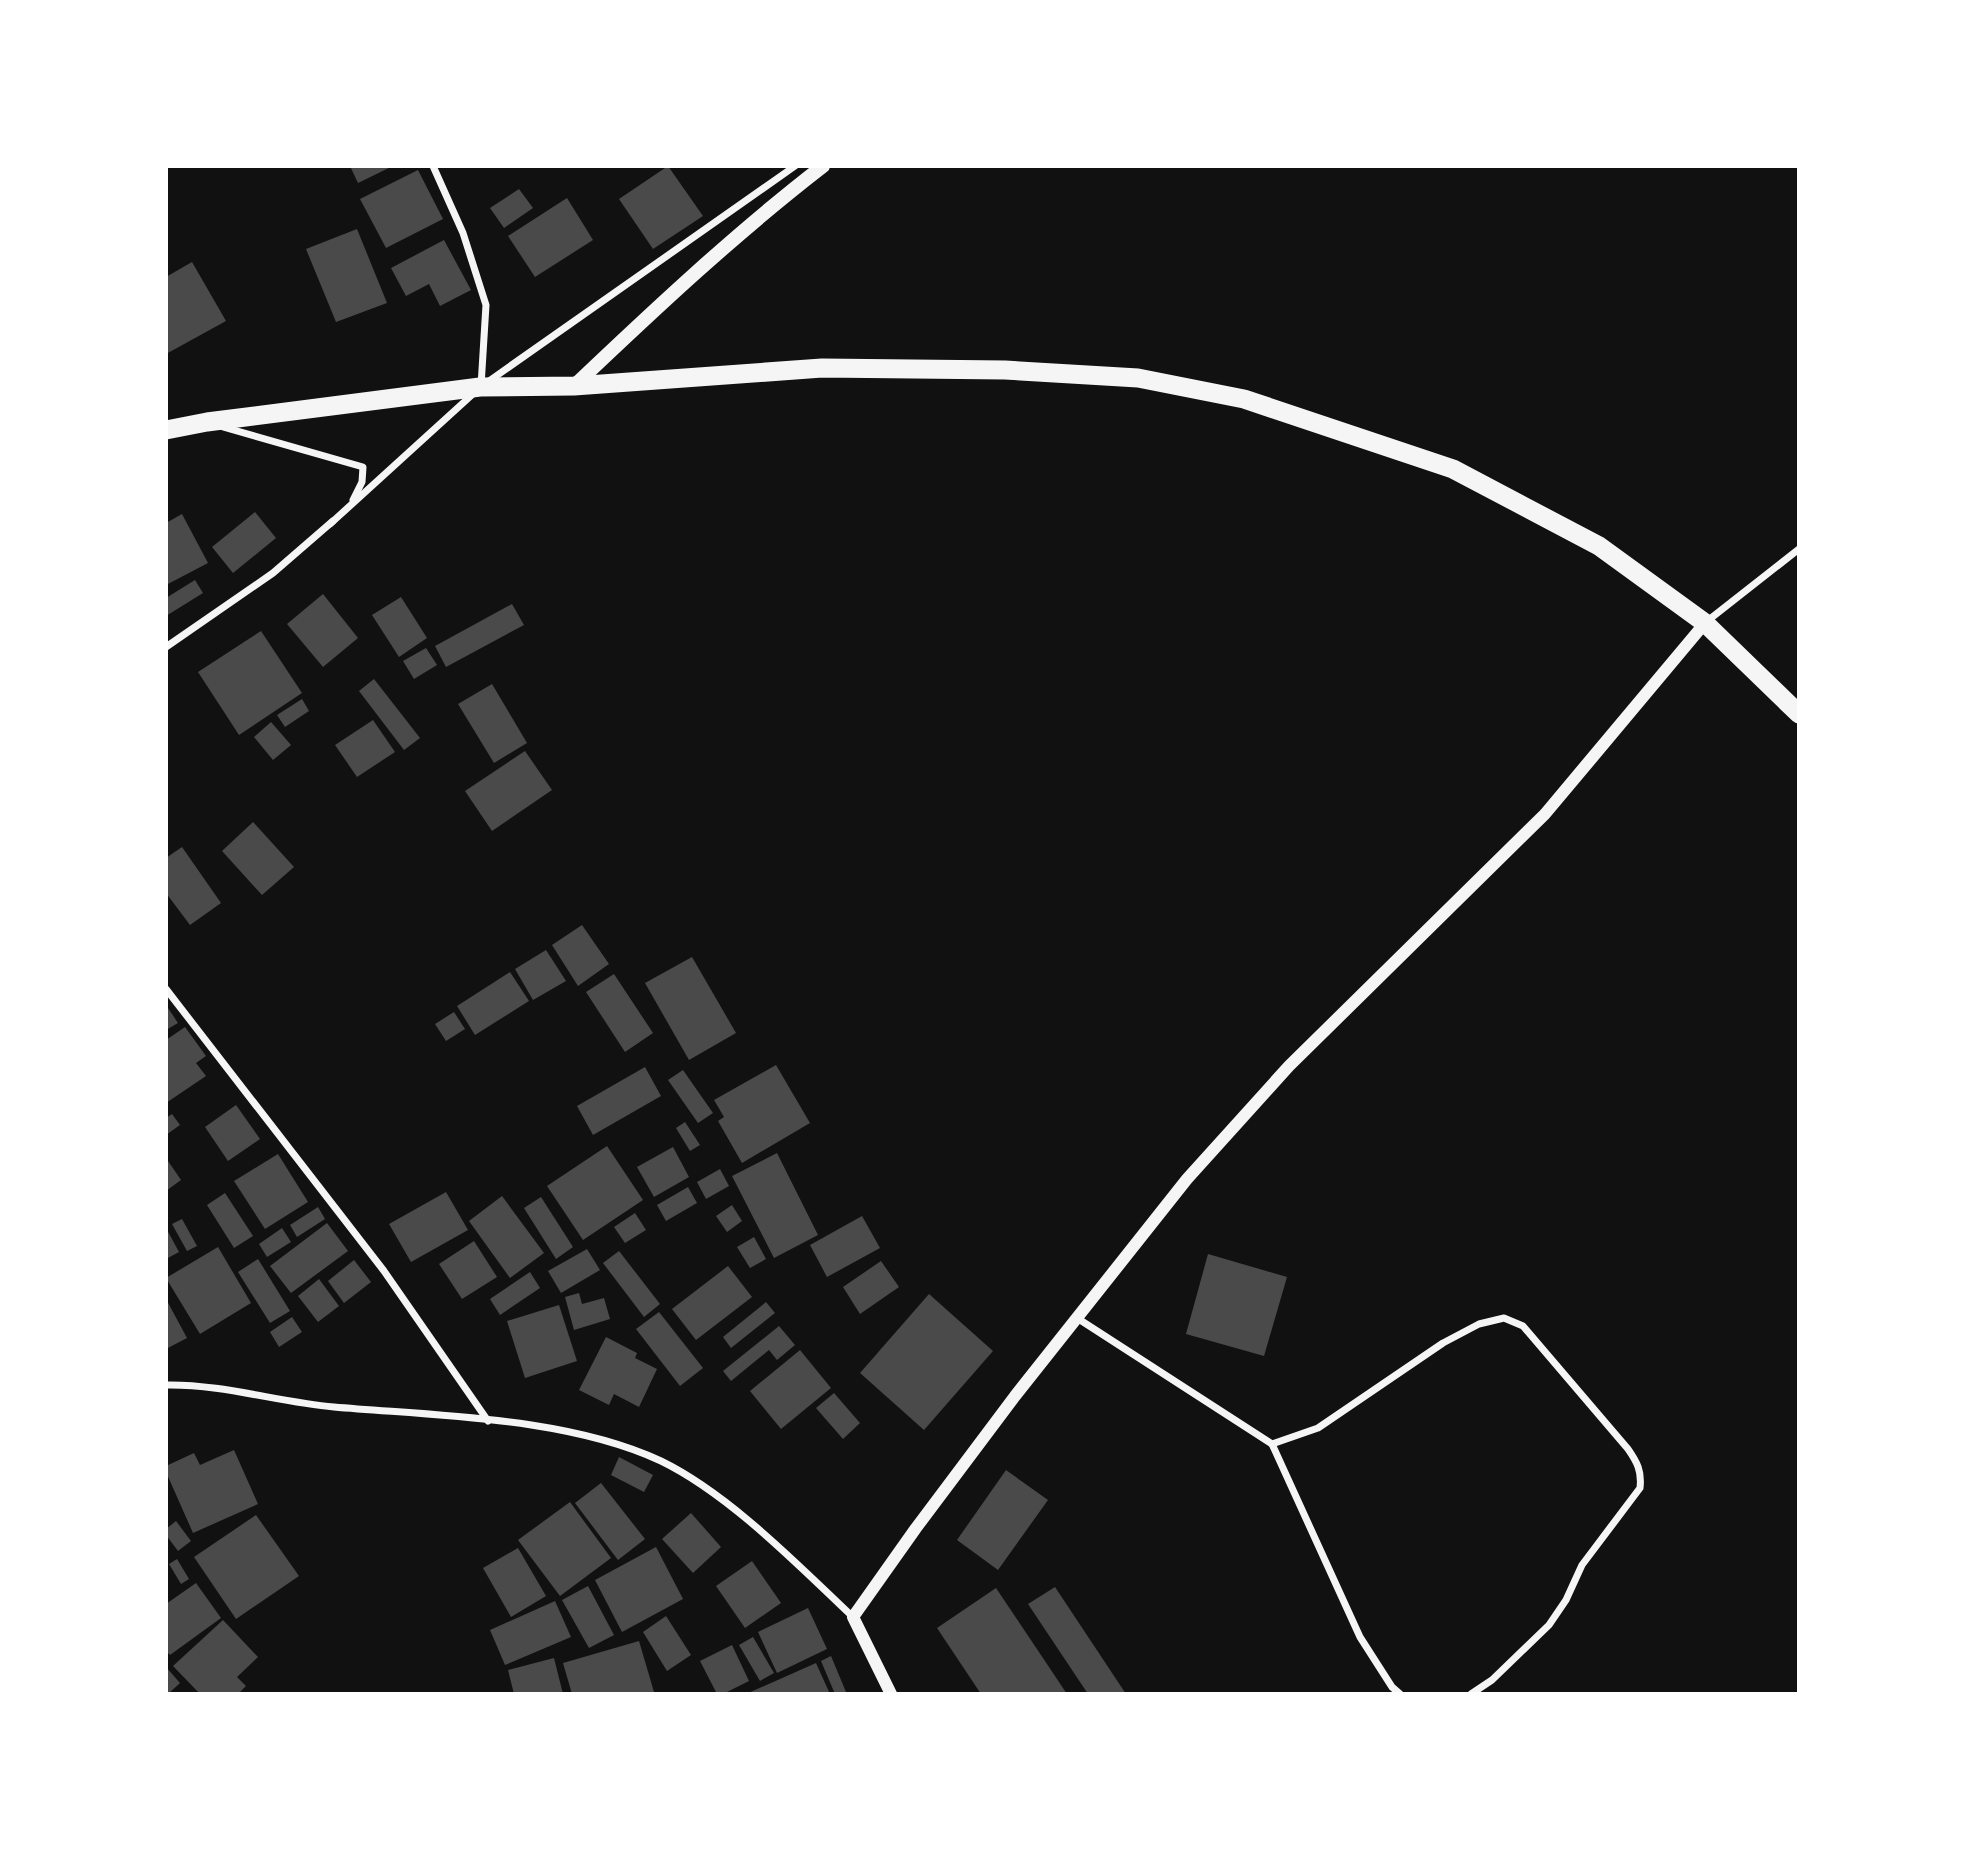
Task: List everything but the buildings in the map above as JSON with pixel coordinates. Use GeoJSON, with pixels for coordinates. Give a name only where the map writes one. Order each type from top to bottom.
{"type":"FeatureCollection","features":[{"type":"Feature","properties":{"kind":"highway"},"geometry":{"type":"LineString","coordinates":[[166,430],[207,422],[480,387],[574,386],[822,368],[1005,370],[1138,378],[1244,399],[1453,469],[1599,545],[1705,623],[1799,714]]}},
{"type":"Feature","properties":{"kind":"main road"},"geometry":{"type":"LineString","coordinates":[[574,386],[689,277],[823,166]]}},
{"type":"Feature","properties":{"kind":"street"},"geometry":{"type":"LineString","coordinates":[[433,166],[463,233],[486,305],[480,387]]}},
{"type":"Feature","properties":{"kind":"street"},"geometry":{"type":"LineString","coordinates":[[166,647],[273,573],[480,387],[795,166]]}},
{"type":"Feature","properties":{"kind":"street"},"geometry":{"type":"LineString","coordinates":[[207,422],[363,467],[362,482],[356,495],[330,524]]}},
{"type":"Feature","properties":{"kind":"street"},"geometry":{"type":"LineString","coordinates":[[853,1617],[924,1517],[1196,1168],[1298,1057],[1545,814],[1705,623],[1799,549]]}},
{"type":"Feature","properties":{"kind":"street"},"geometry":{"type":"LineString","coordinates":[[166,989],[384,1271],[488,1420]]}},
{"type":"Feature","properties":{"kind":"street"},"geometry":{"type":"LineString","coordinates":[[1077,1318],[1272,1444],[1360,1637],[1400,1694]]}},
{"type":"Feature","properties":{"kind":"street"},"geometry":{"type":"LineString","coordinates":[[1272,1444],[1318,1428],[1443,1343],[1479,1324],[1504,1318],[1523,1326],[1628,1449],[1638,1464],[1641,1474],[1640,1488],[1582,1565],[1566,1600],[1549,1625],[1492,1681],[1471,1694]]}},
{"type":"Feature","properties":{"kind":"street"},"geometry":{"type":"LineString","coordinates":[[166,1385],[189,1384],[317,1405],[523,1423],[600,1439],[661,1461],[712,1491],[791,1558],[853,1617],[891,1694]]}}]}
